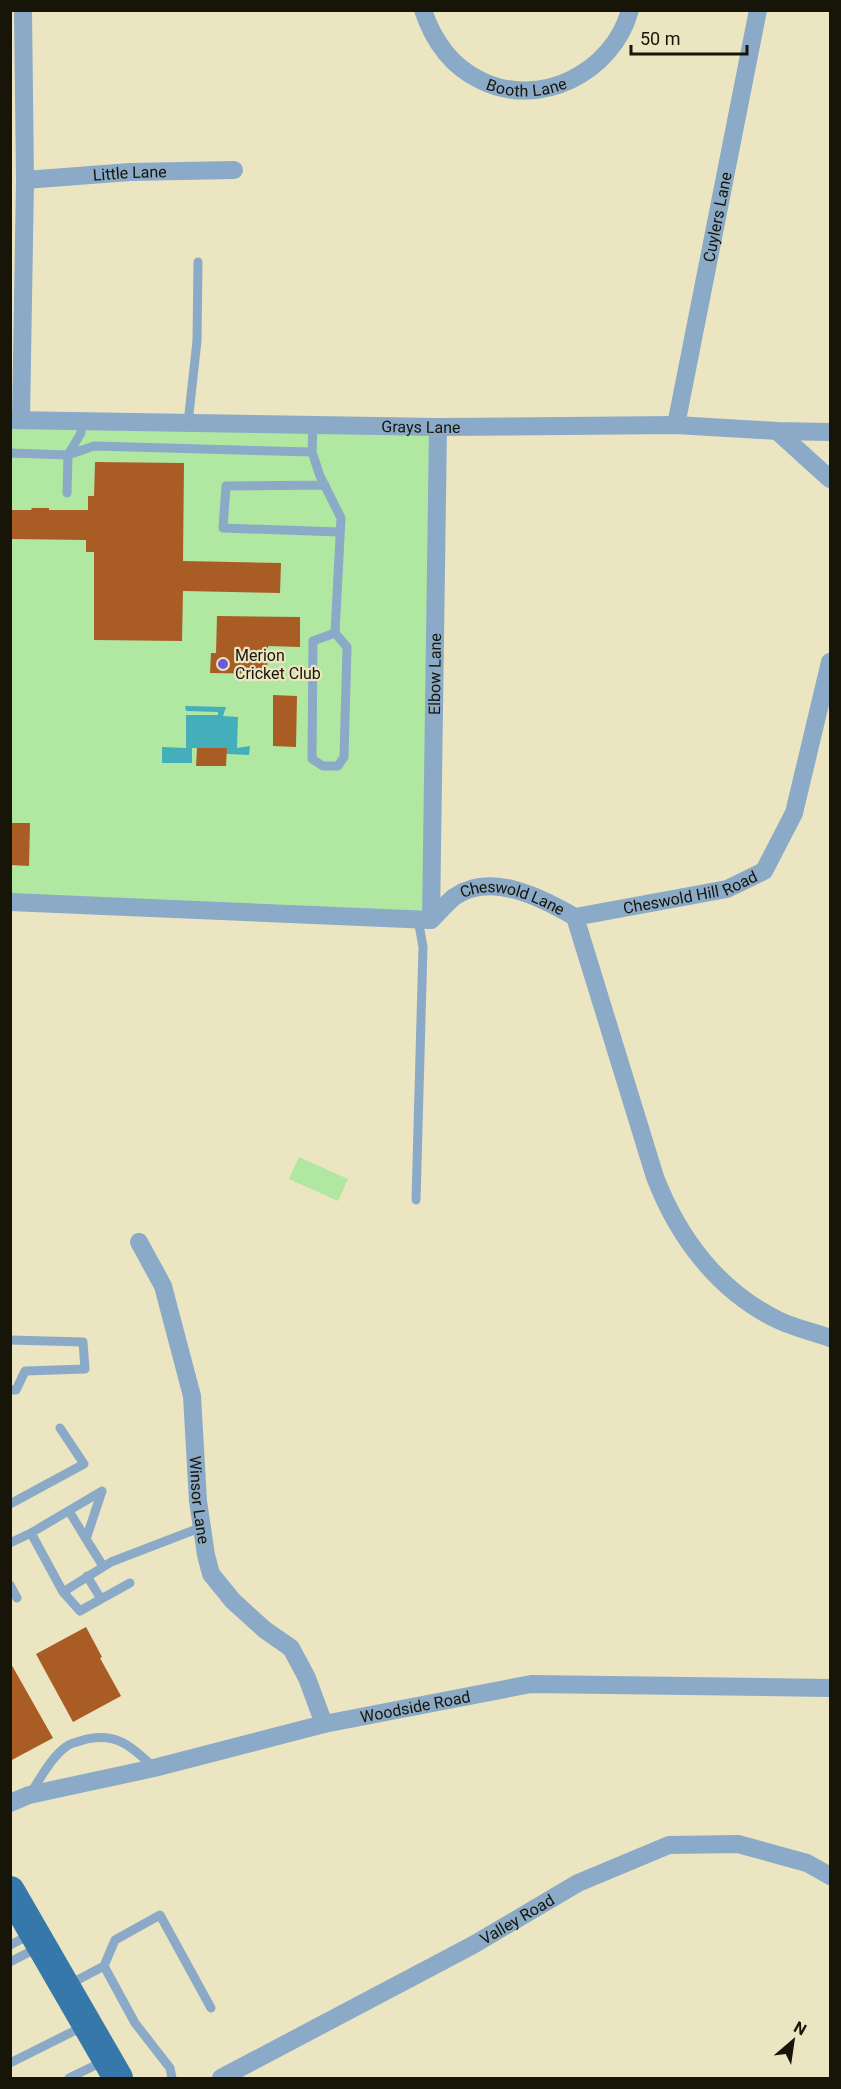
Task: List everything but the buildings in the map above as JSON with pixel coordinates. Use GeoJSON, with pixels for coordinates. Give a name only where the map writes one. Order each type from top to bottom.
{"type":"FeatureCollection","features":[{"type":"Feature","properties":{"kind":"main road"},"geometry":{"type":"LineString","coordinates":[[10,1891],[29,1941],[65,1986],[112,2069]]}},
{"type":"Feature","properties":{"kind":"street"},"geometry":{"type":"LineString","coordinates":[[16,420],[25,180],[17,126],[22,10]]}},
{"type":"Feature","properties":{"kind":"street","name":"Booth Lane"},"geometry":{"type":"LineString","coordinates":[[423,10],[442,50],[467,73],[493,85],[526,91],[568,82],[594,66],[613,47],[624,31],[630,10]]}},
{"type":"Feature","properties":{"kind":"street","name":"Cuylers Lane"},"geometry":{"type":"LineString","coordinates":[[676,425],[758,10]]}},
{"type":"Feature","properties":{"kind":"street","name":"Little Lane"},"geometry":{"type":"LineString","coordinates":[[25,180],[130,172],[234,170]]}},
{"type":"Feature","properties":{"kind":"street","name":"Grays Lane"},"geometry":{"type":"LineString","coordinates":[[16,420],[438,428],[676,425],[831,432]]}},
{"type":"Feature","properties":{"kind":"street","name":"Elbow Lane"},"geometry":{"type":"LineString","coordinates":[[425,920],[438,428]]}},
{"type":"Feature","properties":{"kind":"street"},"geometry":{"type":"LineString","coordinates":[[777,431],[831,479]]}},
{"type":"Feature","properties":{"kind":"street","name":"Cheswold Hill Road"},"geometry":{"type":"LineString","coordinates":[[575,917],[727,889],[764,871],[794,813],[831,662]]}},
{"type":"Feature","properties":{"kind":"street","name":"Cheswold Lane"},"geometry":{"type":"LineString","coordinates":[[425,920],[455,897],[478,887],[528,892],[575,917],[655,1177],[679,1229],[695,1252],[721,1280],[753,1304],[778,1320],[831,1338]]}},
{"type":"Feature","properties":{"kind":"street"},"geometry":{"type":"LineString","coordinates":[[10,902],[425,920]]}},
{"type":"Feature","properties":{"kind":"street","name":"Winsor Lane"},"geometry":{"type":"LineString","coordinates":[[139,1242],[163,1286],[192,1396],[198,1501],[211,1574],[233,1601],[265,1630],[291,1648],[307,1678],[324,1724]]}},
{"type":"Feature","properties":{"kind":"street","name":"Woodside Road"},"geometry":{"type":"LineString","coordinates":[[10,1803],[29,1795],[154,1768],[324,1724],[531,1684],[831,1688]]}},
{"type":"Feature","properties":{"kind":"street","name":"Valley Road"},"geometry":{"type":"LineString","coordinates":[[226,2078],[473,1945],[578,1883],[669,1845],[738,1844],[807,1863],[831,1876]]}},
{"type":"Feature","properties":{"kind":"lane"},"geometry":{"type":"LineString","coordinates":[[188,423],[197,341],[198,262]]}},
{"type":"Feature","properties":{"kind":"lane"},"geometry":{"type":"LineString","coordinates":[[68,493],[68,455],[81,433],[81,421]]}},
{"type":"Feature","properties":{"kind":"lane"},"geometry":{"type":"LineString","coordinates":[[313,425],[312,452],[341,518],[335,633],[347,647],[344,757],[338,766],[323,766],[312,759],[313,641],[335,633]]}},
{"type":"Feature","properties":{"kind":"lane"},"geometry":{"type":"LineString","coordinates":[[10,453],[68,455],[94,446],[312,452]]}},
{"type":"Feature","properties":{"kind":"lane"},"geometry":{"type":"LineString","coordinates":[[325,485],[309,487],[226,486],[223,528],[340,532]]}},
{"type":"Feature","properties":{"kind":"lane"},"geometry":{"type":"LineString","coordinates":[[416,1200],[425,920]]}},
{"type":"Feature","properties":{"kind":"lane"},"geometry":{"type":"LineString","coordinates":[[10,1340],[82,1342],[85,1370],[25,1371],[16,1390],[10,1390]]}},
{"type":"Feature","properties":{"kind":"lane"},"geometry":{"type":"LineString","coordinates":[[10,1504],[84,1464],[60,1428]]}},
{"type":"Feature","properties":{"kind":"lane"},"geometry":{"type":"LineString","coordinates":[[10,1543],[102,1491],[86,1539]]}},
{"type":"Feature","properties":{"kind":"lane"},"geometry":{"type":"LineString","coordinates":[[69,1511],[103,1566]]}},
{"type":"Feature","properties":{"kind":"lane"},"geometry":{"type":"LineString","coordinates":[[63,1592],[111,1562],[202,1527]]}},
{"type":"Feature","properties":{"kind":"lane"},"geometry":{"type":"LineString","coordinates":[[31,1533],[63,1592],[80,1611],[130,1583]]}},
{"type":"Feature","properties":{"kind":"lane"},"geometry":{"type":"LineString","coordinates":[[87,1576],[101,1599]]}},
{"type":"Feature","properties":{"kind":"lane"},"geometry":{"type":"LineString","coordinates":[[10,1585],[17,1598]]}},
{"type":"Feature","properties":{"kind":"lane"},"geometry":{"type":"LineString","coordinates":[[29,1795],[52,1762],[68,1745],[91,1738],[117,1739],[136,1750],[154,1768]]}},
{"type":"Feature","properties":{"kind":"lane"},"geometry":{"type":"LineString","coordinates":[[65,1986],[104,1966],[115,1940],[160,1915],[211,2008]]}},
{"type":"Feature","properties":{"kind":"lane"},"geometry":{"type":"LineString","coordinates":[[10,1962],[29,1941]]}},
{"type":"Feature","properties":{"kind":"lane"},"geometry":{"type":"LineString","coordinates":[[104,1966],[135,2023],[170,2068],[172,2079]]}},
{"type":"Feature","properties":{"kind":"lane"},"geometry":{"type":"LineString","coordinates":[[10,2063],[87,2025]]}},
{"type":"Feature","properties":{"kind":"lane"},"geometry":{"type":"LineString","coordinates":[[69,2079],[112,2069]]}},
{"type":"Feature","properties":{"kind":"green space","name":"Merion Cricket Club"},"geometry":{"type":"Polygon","coordinates":[[[11,422],[438,427],[431,920],[11,901],[11,422]]]}},
{"type":"Feature","properties":{"kind":"green space"},"geometry":{"type":"Polygon","coordinates":[[[299,1157],[348,1179],[338,1201],[289,1179],[299,1157]]]}},
{"type":"Feature","properties":{"kind":"water"},"geometry":{"type":"Polygon","coordinates":[[[185,706],[226,707],[223,716],[238,717],[237,748],[250,746],[249,755],[227,754],[226,748],[192,748],[192,763],[162,763],[162,747],[186,748],[186,715],[218,715],[218,712],[186,711],[185,706]]]}},
{"type":"Feature","properties":{"kind":"place","name":"Merion Cricket Club"},"geometry":{"type":"Point","coordinates":[223,664]}}]}
